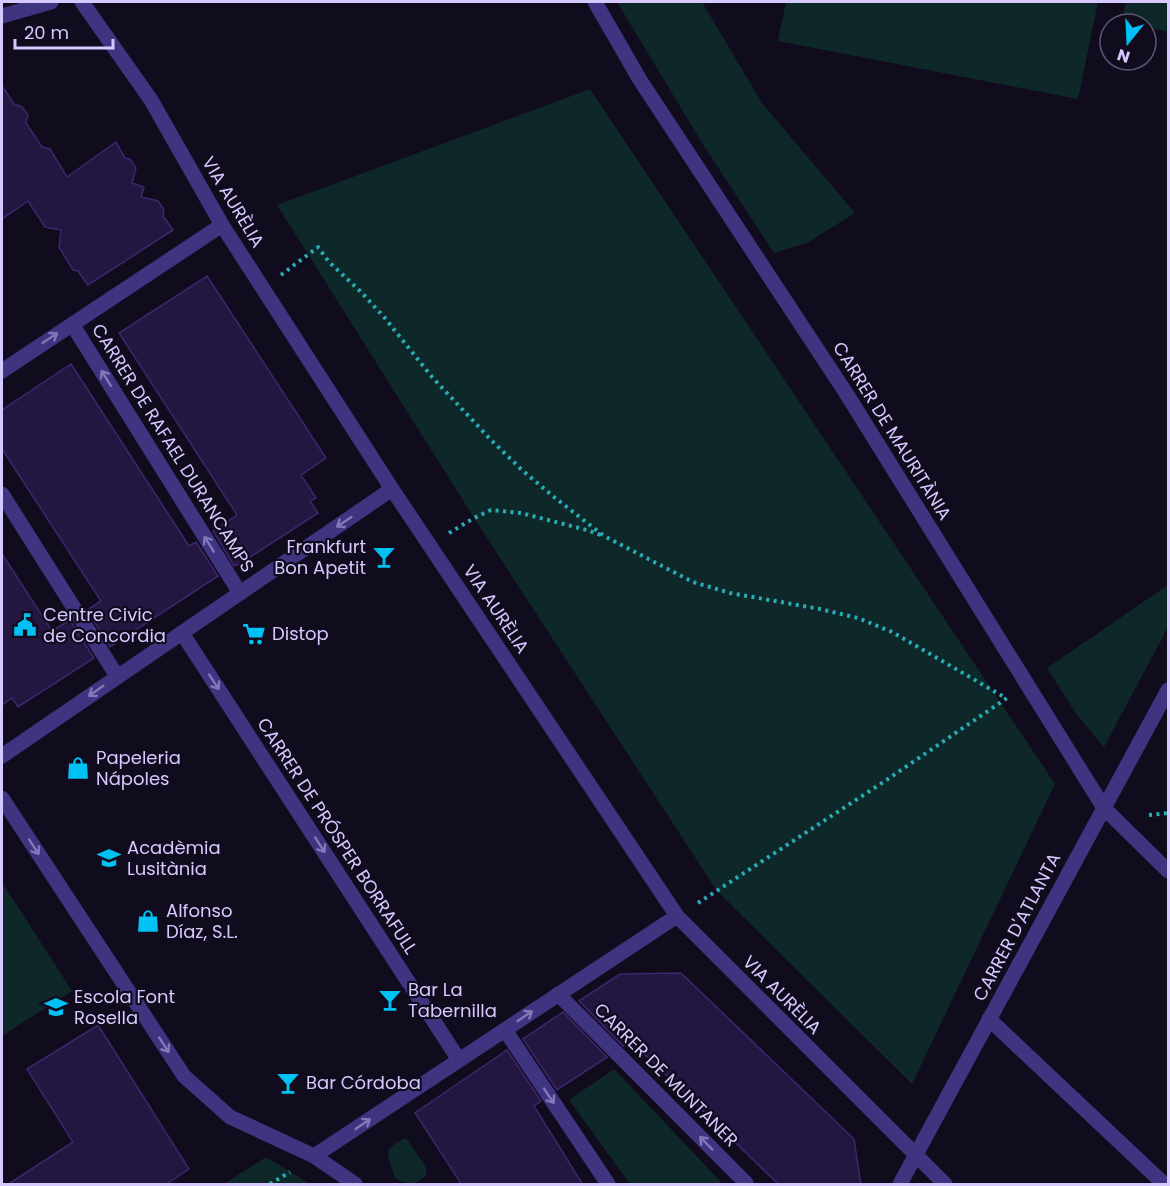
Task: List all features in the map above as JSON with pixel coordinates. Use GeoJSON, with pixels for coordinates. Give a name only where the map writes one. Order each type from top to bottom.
{"type":"FeatureCollection","features":[{"type":"Feature","properties":{"kind":"street"},"geometry":{"type":"LineString","coordinates":[[2,16],[51,2]]}},
{"type":"Feature","properties":{"kind":"street","name":"VIA AURÈLIA"},"geometry":{"type":"LineString","coordinates":[[82,2],[151,100],[222,225],[392,489],[677,916],[945,1185]]}},
{"type":"Feature","properties":{"kind":"street","name":"CARRER DE MAURITÀNIA"},"geometry":{"type":"LineString","coordinates":[[595,2],[640,80],[846,393],[1104,808],[1168,871]]}},
{"type":"Feature","properties":{"kind":"street"},"geometry":{"type":"LineString","coordinates":[[2,370],[222,225]]}},
{"type":"Feature","properties":{"kind":"street","name":"CARRER DE RAFAEL DURANCAMPS"},"geometry":{"type":"LineString","coordinates":[[72,324],[240,593]]}},
{"type":"Feature","properties":{"kind":"street"},"geometry":{"type":"LineString","coordinates":[[2,756],[392,489]]}},
{"type":"Feature","properties":{"kind":"street"},"geometry":{"type":"LineString","coordinates":[[2,494],[117,676]]}},
{"type":"Feature","properties":{"kind":"street","name":"CARRER DE PRÓSPER BORRAFULL"},"geometry":{"type":"LineString","coordinates":[[182,633],[459,1060]]}},
{"type":"Feature","properties":{"kind":"street","name":"CARRER D'ATLANTA"},"geometry":{"type":"LineString","coordinates":[[900,1185],[1104,808],[1167,697]]}},
{"type":"Feature","properties":{"kind":"street"},"geometry":{"type":"LineString","coordinates":[[2,798],[184,1076],[230,1118],[314,1156],[355,1185]]}},
{"type":"Feature","properties":{"kind":"street"},"geometry":{"type":"LineString","coordinates":[[314,1156],[677,916]]}},
{"type":"Feature","properties":{"kind":"street","name":"CARRER DE MUNTANER"},"geometry":{"type":"LineString","coordinates":[[558,994],[746,1183],[745,1185]]}},
{"type":"Feature","properties":{"kind":"street"},"geometry":{"type":"LineString","coordinates":[[989,1019],[1164,1185]]}},
{"type":"Feature","properties":{"kind":"street"},"geometry":{"type":"LineString","coordinates":[[505,1030],[608,1185]]}},
{"type":"Feature","properties":{"kind":"path"},"geometry":{"type":"LineString","coordinates":[[263,288],[318,247],[329,262],[384,317],[432,377],[492,441],[522,470],[604,536]]}},
{"type":"Feature","properties":{"kind":"path"},"geometry":{"type":"LineString","coordinates":[[430,545],[491,510],[521,513],[587,530],[604,536],[693,582],[730,593],[858,618],[892,632],[1006,699],[717,891]]}},
{"type":"Feature","properties":{"kind":"path"},"geometry":{"type":"LineString","coordinates":[[1149,815],[1168,813]]}},
{"type":"Feature","properties":{"kind":"green space"},"geometry":{"type":"Polygon","coordinates":[[[617,2],[702,2],[762,103],[855,213],[807,243],[774,253],[702,143],[617,2]]]}},
{"type":"Feature","properties":{"kind":"green space"},"geometry":{"type":"Polygon","coordinates":[[[786,2],[1098,2],[1078,99],[778,41],[786,2]]]}},
{"type":"Feature","properties":{"kind":"green space"},"geometry":{"type":"Polygon","coordinates":[[[1126,2],[1168,2],[1168,32],[1158,30],[1158,12],[1124,12],[1126,2]]]}},
{"type":"Feature","properties":{"kind":"green space"},"geometry":{"type":"Polygon","coordinates":[[[590,89],[1055,784],[912,1084],[717,891],[474,518],[277,205],[590,89]]]}},
{"type":"Feature","properties":{"kind":"green space"},"geometry":{"type":"Polygon","coordinates":[[[1168,585],[1168,627],[1104,747],[1077,715],[1047,668],[1168,585]]]}},
{"type":"Feature","properties":{"kind":"green space"},"geometry":{"type":"Polygon","coordinates":[[[2,882],[72,991],[2,1036],[2,882]]]}},
{"type":"Feature","properties":{"kind":"green space"},"geometry":{"type":"Polygon","coordinates":[[[614,1069],[723,1184],[630,1184],[569,1100],[614,1069]]]}},
{"type":"Feature","properties":{"kind":"green space"},"geometry":{"type":"Polygon","coordinates":[[[406,1138],[426,1167],[426,1176],[411,1184],[395,1178],[388,1154],[392,1146],[406,1138]]]}},
{"type":"Feature","properties":{"kind":"green space"},"geometry":{"type":"Polygon","coordinates":[[[266,1157],[310,1184],[224,1184],[266,1157]]]}},
{"type":"Feature","properties":{"kind":"building"},"geometry":{"type":"Polygon","coordinates":[[[2,86],[14,104],[22,107],[28,115],[26,123],[42,147],[50,149],[67,177],[116,142],[125,158],[130,159],[136,168],[132,183],[144,187],[141,197],[158,201],[164,210],[163,216],[173,230],[88,285],[78,271],[73,270],[59,247],[61,230],[45,227],[28,201],[2,219],[2,86]]]}},
{"type":"Feature","properties":{"kind":"building"},"geometry":{"type":"Polygon","coordinates":[[[207,276],[326,458],[301,475],[316,498],[310,501],[318,513],[234,566],[213,531],[237,515],[119,333],[207,276]]]}},
{"type":"Feature","properties":{"kind":"building"},"geometry":{"type":"Polygon","coordinates":[[[71,364],[189,546],[196,542],[218,576],[110,647],[87,610],[101,601],[2,449],[2,410],[71,364]]]}},
{"type":"Feature","properties":{"kind":"building","name":"Centre Civic de Concordia"},"geometry":{"type":"Polygon","coordinates":[[[2,554],[52,631],[70,620],[94,658],[18,707],[12,698],[2,705],[2,554]]]}},
{"type":"Feature","properties":{"kind":"building"},"geometry":{"type":"Polygon","coordinates":[[[681,973],[854,1139],[861,1185],[779,1185],[631,1041],[623,1046],[579,1001],[620,974],[681,973]]]}},
{"type":"Feature","properties":{"kind":"building"},"geometry":{"type":"Polygon","coordinates":[[[563,1012],[607,1057],[557,1090],[523,1039],[563,1012]]]}},
{"type":"Feature","properties":{"kind":"building"},"geometry":{"type":"Polygon","coordinates":[[[98,1025],[189,1169],[165,1185],[7,1185],[73,1142],[27,1069],[98,1025]]]}},
{"type":"Feature","properties":{"kind":"building"},"geometry":{"type":"Polygon","coordinates":[[[507,1050],[541,1101],[534,1106],[583,1185],[462,1185],[415,1113],[507,1050]]]}},
{"type":"Feature","properties":{"kind":"place","name":"Frankfurt Bon Apetit"},"geometry":{"type":"Point","coordinates":[384,557]}},
{"type":"Feature","properties":{"kind":"place","name":"Centre Civic de Concordia"},"geometry":{"type":"Point","coordinates":[25,625]}},
{"type":"Feature","properties":{"kind":"place","name":"Distop"},"geometry":{"type":"Point","coordinates":[254,634]}},
{"type":"Feature","properties":{"kind":"place","name":"Papeleria Nápoles"},"geometry":{"type":"Point","coordinates":[78,768]}},
{"type":"Feature","properties":{"kind":"place","name":"Acadèmia Lusitània"},"geometry":{"type":"Point","coordinates":[109,858]}},
{"type":"Feature","properties":{"kind":"place","name":"Alfonso Díaz, S.L."},"geometry":{"type":"Point","coordinates":[148,921]}},
{"type":"Feature","properties":{"kind":"place","name":"Bar La Tabernilla"},"geometry":{"type":"Point","coordinates":[390,1000]}},
{"type":"Feature","properties":{"kind":"place","name":"Escola Font Rosella"},"geometry":{"type":"Point","coordinates":[56,1007]}},
{"type":"Feature","properties":{"kind":"place","name":"Bar Córdoba"},"geometry":{"type":"Point","coordinates":[288,1083]}}]}
